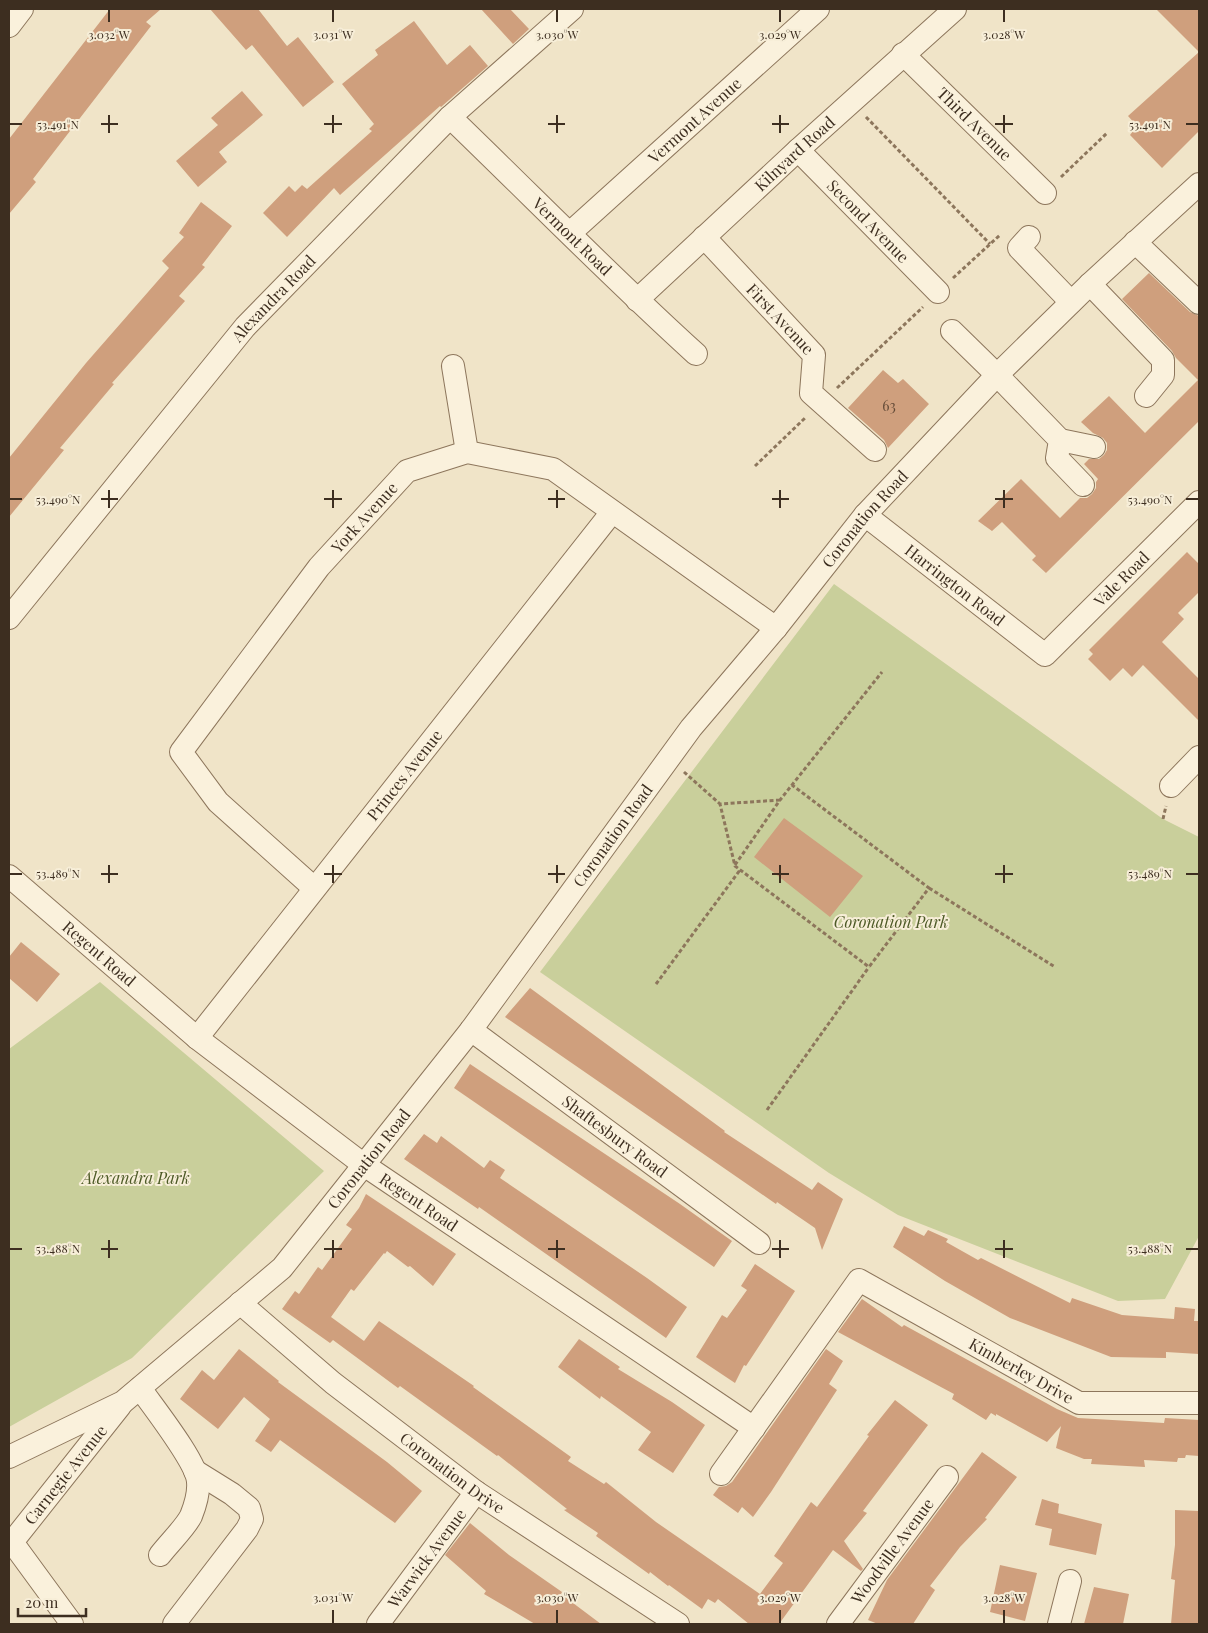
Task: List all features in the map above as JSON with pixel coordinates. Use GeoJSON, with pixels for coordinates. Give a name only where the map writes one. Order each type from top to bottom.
{"type":"FeatureCollection","features":[{"type":"Feature","properties":{"kind":"street"},"geometry":{"type":"LineString","coordinates":[[9,26],[22,9]]}},
{"type":"Feature","properties":{"kind":"street","name":"Alexandra Road"},"geometry":{"type":"LineString","coordinates":[[9,618],[245,327],[450,117],[572,9]]}},
{"type":"Feature","properties":{"kind":"street","name":"Vermont Avenue"},"geometry":{"type":"LineString","coordinates":[[570,233],[818,9]]}},
{"type":"Feature","properties":{"kind":"street","name":"Kilnyard Road"},"geometry":{"type":"LineString","coordinates":[[637,300],[798,150],[956,9]]}},
{"type":"Feature","properties":{"kind":"street","name":"Third Avenue"},"geometry":{"type":"LineString","coordinates":[[904,54],[1045,193]]}},
{"type":"Feature","properties":{"kind":"street","name":"Vermont Road"},"geometry":{"type":"LineString","coordinates":[[450,117],[637,300],[696,354]]}},
{"type":"Feature","properties":{"kind":"street","name":"Second Avenue"},"geometry":{"type":"LineString","coordinates":[[798,150],[938,292]]}},
{"type":"Feature","properties":{"kind":"street","name":"Coronation Road"},"geometry":{"type":"LineString","coordinates":[[9,1457],[132,1395],[282,1268],[470,1030],[692,728],[776,628],[865,515],[997,375],[1090,284],[1199,184]]}},
{"type":"Feature","properties":{"kind":"street","name":"First Avenue"},"geometry":{"type":"LineString","coordinates":[[704,237],[814,355],[811,393],[875,450]]}},
{"type":"Feature","properties":{"kind":"street"},"geometry":{"type":"LineString","coordinates":[[1029,237],[1019,248],[1071,302]]}},
{"type":"Feature","properties":{"kind":"street"},"geometry":{"type":"LineString","coordinates":[[1135,242],[1199,303]]}},
{"type":"Feature","properties":{"kind":"street"},"geometry":{"type":"LineString","coordinates":[[1090,284],[1163,360],[1163,375],[1146,396]]}},
{"type":"Feature","properties":{"kind":"street"},"geometry":{"type":"LineString","coordinates":[[952,331],[1060,440],[1094,447]]}},
{"type":"Feature","properties":{"kind":"street"},"geometry":{"type":"LineString","coordinates":[[453,366],[467,452]]}},
{"type":"Feature","properties":{"kind":"street"},"geometry":{"type":"LineString","coordinates":[[1060,440],[1057,458],[1083,485]]}},
{"type":"Feature","properties":{"kind":"street","name":"York Avenue"},"geometry":{"type":"LineString","coordinates":[[314,888],[218,802],[181,752],[319,567],[407,471],[467,452],[553,469],[776,628]]}},
{"type":"Feature","properties":{"kind":"street","name":"Vale Road"},"geometry":{"type":"LineString","coordinates":[[1045,655],[1199,502]]}},
{"type":"Feature","properties":{"kind":"street","name":"Princes Avenue"},"geometry":{"type":"LineString","coordinates":[[197,1038],[612,512]]}},
{"type":"Feature","properties":{"kind":"street","name":"Harrington Road"},"geometry":{"type":"LineString","coordinates":[[865,515],[1045,655]]}},
{"type":"Feature","properties":{"kind":"street"},"geometry":{"type":"LineString","coordinates":[[1171,786],[1199,757]]}},
{"type":"Feature","properties":{"kind":"street","name":"Regent Road"},"geometry":{"type":"LineString","coordinates":[[9,876],[197,1038],[364,1165],[754,1428]]}},
{"type":"Feature","properties":{"kind":"street","name":"Shaftesbury Road"},"geometry":{"type":"LineString","coordinates":[[470,1030],[759,1243]]}},
{"type":"Feature","properties":{"kind":"street","name":"Kimberley Drive"},"geometry":{"type":"LineString","coordinates":[[754,1428],[859,1280],[1079,1403],[1199,1403]]}},
{"type":"Feature","properties":{"kind":"street","name":"Coronation Drive"},"geometry":{"type":"LineString","coordinates":[[240,1303],[333,1383],[476,1492],[678,1624]]}},
{"type":"Feature","properties":{"kind":"street"},"geometry":{"type":"LineString","coordinates":[[132,1395],[195,1471],[232,1494],[249,1508],[252,1519],[247,1529],[174,1624]]}},
{"type":"Feature","properties":{"kind":"street","name":"Carnegie Avenue"},"geometry":{"type":"LineString","coordinates":[[10,1544],[132,1395]]}},
{"type":"Feature","properties":{"kind":"street"},"geometry":{"type":"LineString","coordinates":[[722,1474],[754,1428]]}},
{"type":"Feature","properties":{"kind":"street"},"geometry":{"type":"LineString","coordinates":[[160,1555],[190,1518],[196,1502],[198,1483],[195,1471]]}},
{"type":"Feature","properties":{"kind":"street","name":"Woodville Avenue"},"geometry":{"type":"LineString","coordinates":[[838,1624],[947,1477]]}},
{"type":"Feature","properties":{"kind":"street","name":"Warwick Avenue"},"geometry":{"type":"LineString","coordinates":[[378,1624],[476,1492]]}},
{"type":"Feature","properties":{"kind":"street"},"geometry":{"type":"LineString","coordinates":[[10,1544],[72,1624]]}},
{"type":"Feature","properties":{"kind":"street"},"geometry":{"type":"LineString","coordinates":[[1060,1624],[1070,1581]]}},
{"type":"Feature","properties":{"kind":"path"},"geometry":{"type":"LineString","coordinates":[[852,102],[990,244]]}},
{"type":"Feature","properties":{"kind":"path"},"geometry":{"type":"LineString","coordinates":[[735,866],[780,800],[882,672]]}},
{"type":"Feature","properties":{"kind":"path"},"geometry":{"type":"LineString","coordinates":[[669,758],[720,804],[735,866],[870,967]]}},
{"type":"Feature","properties":{"kind":"path"},"geometry":{"type":"LineString","coordinates":[[792,785],[929,888],[1055,967]]}},
{"type":"Feature","properties":{"kind":"path"},"geometry":{"type":"LineString","coordinates":[[720,804],[780,800]]}},
{"type":"Feature","properties":{"kind":"path"},"geometry":{"type":"LineString","coordinates":[[656,984],[740,870]]}},
{"type":"Feature","properties":{"kind":"path"},"geometry":{"type":"LineString","coordinates":[[767,1110],[929,888]]}},
{"type":"Feature","properties":{"kind":"green space","name":"Coronation Park"},"geometry":{"type":"Polygon","coordinates":[[[834,584],[1163,819],[1199,837],[1199,1236],[1165,1299],[1118,1301],[898,1215],[829,1173],[540,972],[834,584]]]}},
{"type":"Feature","properties":{"kind":"green space","name":"Alexandra Park"},"geometry":{"type":"Polygon","coordinates":[[[100,982],[324,1171],[132,1358],[9,1427],[9,1049],[100,982]]]}},
{"type":"Feature","properties":{"kind":"building"},"geometry":{"type":"Polygon","coordinates":[[[110,9],[161,9],[146,22],[151,26],[33,179],[36,182],[9,214],[9,139],[110,9]]]}},
{"type":"Feature","properties":{"kind":"building"},"geometry":{"type":"Polygon","coordinates":[[[210,9],[258,9],[287,46],[298,37],[334,82],[303,107],[252,45],[246,50],[210,9]]]}},
{"type":"Feature","properties":{"kind":"building"},"geometry":{"type":"Polygon","coordinates":[[[481,9],[510,9],[529,29],[513,44],[481,9]]]}},
{"type":"Feature","properties":{"kind":"building"},"geometry":{"type":"Polygon","coordinates":[[[1156,9],[1199,9],[1199,52],[1156,9]]]}},
{"type":"Feature","properties":{"kind":"building"},"geometry":{"type":"Polygon","coordinates":[[[414,21],[447,65],[470,45],[488,66],[340,195],[334,188],[287,237],[263,213],[289,186],[295,192],[302,185],[307,189],[372,131],[369,129],[374,124],[342,84],[378,55],[375,50],[414,21]]]}},
{"type":"Feature","properties":{"kind":"building"},"geometry":{"type":"Polygon","coordinates":[[[1199,52],[1199,131],[1162,168],[1130,135],[1137,126],[1128,116],[1199,52]]]}},
{"type":"Feature","properties":{"kind":"building"},"geometry":{"type":"Polygon","coordinates":[[[242,91],[263,115],[219,152],[227,162],[198,187],[176,161],[218,125],[211,118],[242,91]]]}},
{"type":"Feature","properties":{"kind":"building"},"geometry":{"type":"Polygon","coordinates":[[[201,202],[232,226],[202,265],[205,267],[179,296],[185,301],[112,383],[114,384],[60,448],[64,450],[9,517],[9,458],[86,363],[169,268],[162,261],[184,237],[179,233],[201,202]]]}},
{"type":"Feature","properties":{"kind":"building"},"geometry":{"type":"Polygon","coordinates":[[[1149,273],[1190,312],[1199,316],[1199,421],[1046,573],[1032,560],[1036,556],[1002,522],[992,531],[978,521],[1021,479],[1060,518],[1080,498],[1087,498],[1092,494],[1098,479],[1084,464],[1089,459],[1099,459],[1107,450],[1107,443],[1103,438],[1093,433],[1081,422],[1109,396],[1145,433],[1198,380],[1122,299],[1149,273]]]}},
{"type":"Feature","properties":{"kind":"building"},"geometry":{"type":"Polygon","coordinates":[[[883,370],[898,383],[903,379],[929,404],[888,448],[884,440],[848,408],[883,370]]]}},
{"type":"Feature","properties":{"kind":"building"},"geometry":{"type":"Polygon","coordinates":[[[1187,552],[1199,564],[1199,592],[1178,613],[1184,619],[1162,642],[1199,679],[1199,721],[1143,665],[1132,677],[1123,668],[1110,681],[1088,659],[1093,654],[1089,650],[1187,552]]]}},
{"type":"Feature","properties":{"kind":"building"},"geometry":{"type":"Polygon","coordinates":[[[784,818],[863,876],[830,917],[754,857],[784,818]]]}},
{"type":"Feature","properties":{"kind":"building"},"geometry":{"type":"Polygon","coordinates":[[[21,942],[60,974],[37,1002],[9,978],[9,957],[21,942]]]}},
{"type":"Feature","properties":{"kind":"building"},"geometry":{"type":"Polygon","coordinates":[[[530,988],[724,1132],[812,1190],[818,1182],[843,1199],[822,1250],[815,1228],[777,1202],[776,1204],[505,1017],[530,988]]]}},
{"type":"Feature","properties":{"kind":"building"},"geometry":{"type":"Polygon","coordinates":[[[470,1064],[680,1204],[732,1241],[714,1267],[454,1088],[470,1064]]]}},
{"type":"Feature","properties":{"kind":"building"},"geometry":{"type":"Polygon","coordinates":[[[424,1134],[437,1143],[441,1136],[484,1168],[490,1160],[505,1170],[500,1178],[687,1307],[666,1338],[479,1207],[478,1209],[404,1159],[424,1134]]]}},
{"type":"Feature","properties":{"kind":"building"},"geometry":{"type":"Polygon","coordinates":[[[366,1194],[456,1254],[433,1286],[410,1266],[408,1267],[387,1251],[354,1291],[351,1289],[331,1317],[364,1341],[379,1321],[474,1386],[571,1457],[568,1461],[604,1484],[606,1482],[656,1522],[760,1594],[783,1563],[774,1556],[811,1502],[817,1507],[869,1436],[867,1435],[895,1400],[928,1425],[863,1511],[867,1513],[844,1541],[863,1569],[861,1571],[833,1550],[779,1624],[749,1624],[718,1599],[715,1603],[708,1599],[702,1609],[596,1536],[598,1533],[564,1510],[567,1509],[498,1455],[400,1386],[398,1388],[333,1340],[330,1343],[282,1309],[295,1291],[299,1294],[318,1267],[322,1270],[352,1229],[346,1225],[359,1208],[366,1194]]]}},
{"type":"Feature","properties":{"kind":"building"},"geometry":{"type":"Polygon","coordinates":[[[904,1226],[924,1236],[928,1230],[948,1239],[946,1242],[978,1260],[981,1258],[1070,1303],[1072,1298],[1122,1315],[1174,1319],[1175,1307],[1195,1309],[1194,1321],[1199,1321],[1199,1354],[1166,1352],[1166,1358],[1111,1357],[1010,1318],[945,1281],[893,1247],[904,1226]]]}},
{"type":"Feature","properties":{"kind":"building"},"geometry":{"type":"Polygon","coordinates":[[[755,1264],[795,1291],[746,1366],[744,1365],[735,1383],[696,1357],[722,1315],[727,1318],[747,1290],[741,1286],[755,1264]]]}},
{"type":"Feature","properties":{"kind":"building"},"geometry":{"type":"Polygon","coordinates":[[[862,1299],[902,1327],[904,1325],[1057,1409],[1078,1418],[1164,1423],[1165,1418],[1199,1420],[1199,1456],[1186,1455],[1185,1458],[1178,1458],[1177,1462],[1144,1460],[1145,1467],[1091,1464],[1092,1459],[1084,1459],[1056,1448],[1061,1426],[1047,1442],[996,1414],[996,1416],[991,1413],[986,1420],[952,1399],[954,1394],[838,1332],[862,1299]]]}},
{"type":"Feature","properties":{"kind":"building"},"geometry":{"type":"Polygon","coordinates":[[[579,1339],[620,1367],[618,1369],[705,1425],[673,1473],[638,1450],[651,1432],[601,1396],[600,1399],[558,1367],[579,1339]]]}},
{"type":"Feature","properties":{"kind":"building"},"geometry":{"type":"Polygon","coordinates":[[[239,1349],[278,1382],[387,1462],[422,1491],[395,1523],[280,1440],[271,1452],[255,1441],[270,1419],[244,1397],[218,1429],[180,1399],[202,1370],[214,1380],[239,1349]]]}},
{"type":"Feature","properties":{"kind":"building"},"geometry":{"type":"Polygon","coordinates":[[[826,1349],[843,1361],[829,1384],[837,1390],[753,1517],[742,1507],[738,1513],[713,1495],[719,1487],[726,1486],[732,1482],[826,1349]]]}},
{"type":"Feature","properties":{"kind":"building"},"geometry":{"type":"Polygon","coordinates":[[[982,1452],[1017,1477],[985,1518],[987,1519],[960,1547],[930,1586],[935,1590],[913,1624],[878,1624],[868,1620],[887,1580],[982,1452]]]}},
{"type":"Feature","properties":{"kind":"building"},"geometry":{"type":"Polygon","coordinates":[[[1042,1499],[1059,1504],[1058,1513],[1102,1524],[1096,1555],[1049,1545],[1052,1529],[1035,1525],[1042,1499]]]}},
{"type":"Feature","properties":{"kind":"building"},"geometry":{"type":"Polygon","coordinates":[[[1175,1510],[1199,1511],[1199,1624],[1171,1624],[1175,1580],[1171,1579],[1175,1545],[1175,1510]]]}},
{"type":"Feature","properties":{"kind":"building"},"geometry":{"type":"Polygon","coordinates":[[[470,1523],[509,1555],[562,1592],[561,1594],[601,1624],[535,1624],[484,1594],[486,1591],[445,1555],[470,1523]]]}},
{"type":"Feature","properties":{"kind":"building"},"geometry":{"type":"Polygon","coordinates":[[[1000,1565],[1037,1573],[1025,1621],[990,1612],[1000,1565]]]}},
{"type":"Feature","properties":{"kind":"building"},"geometry":{"type":"Polygon","coordinates":[[[1094,1587],[1129,1594],[1123,1624],[1084,1624],[1094,1587]]]}}]}
